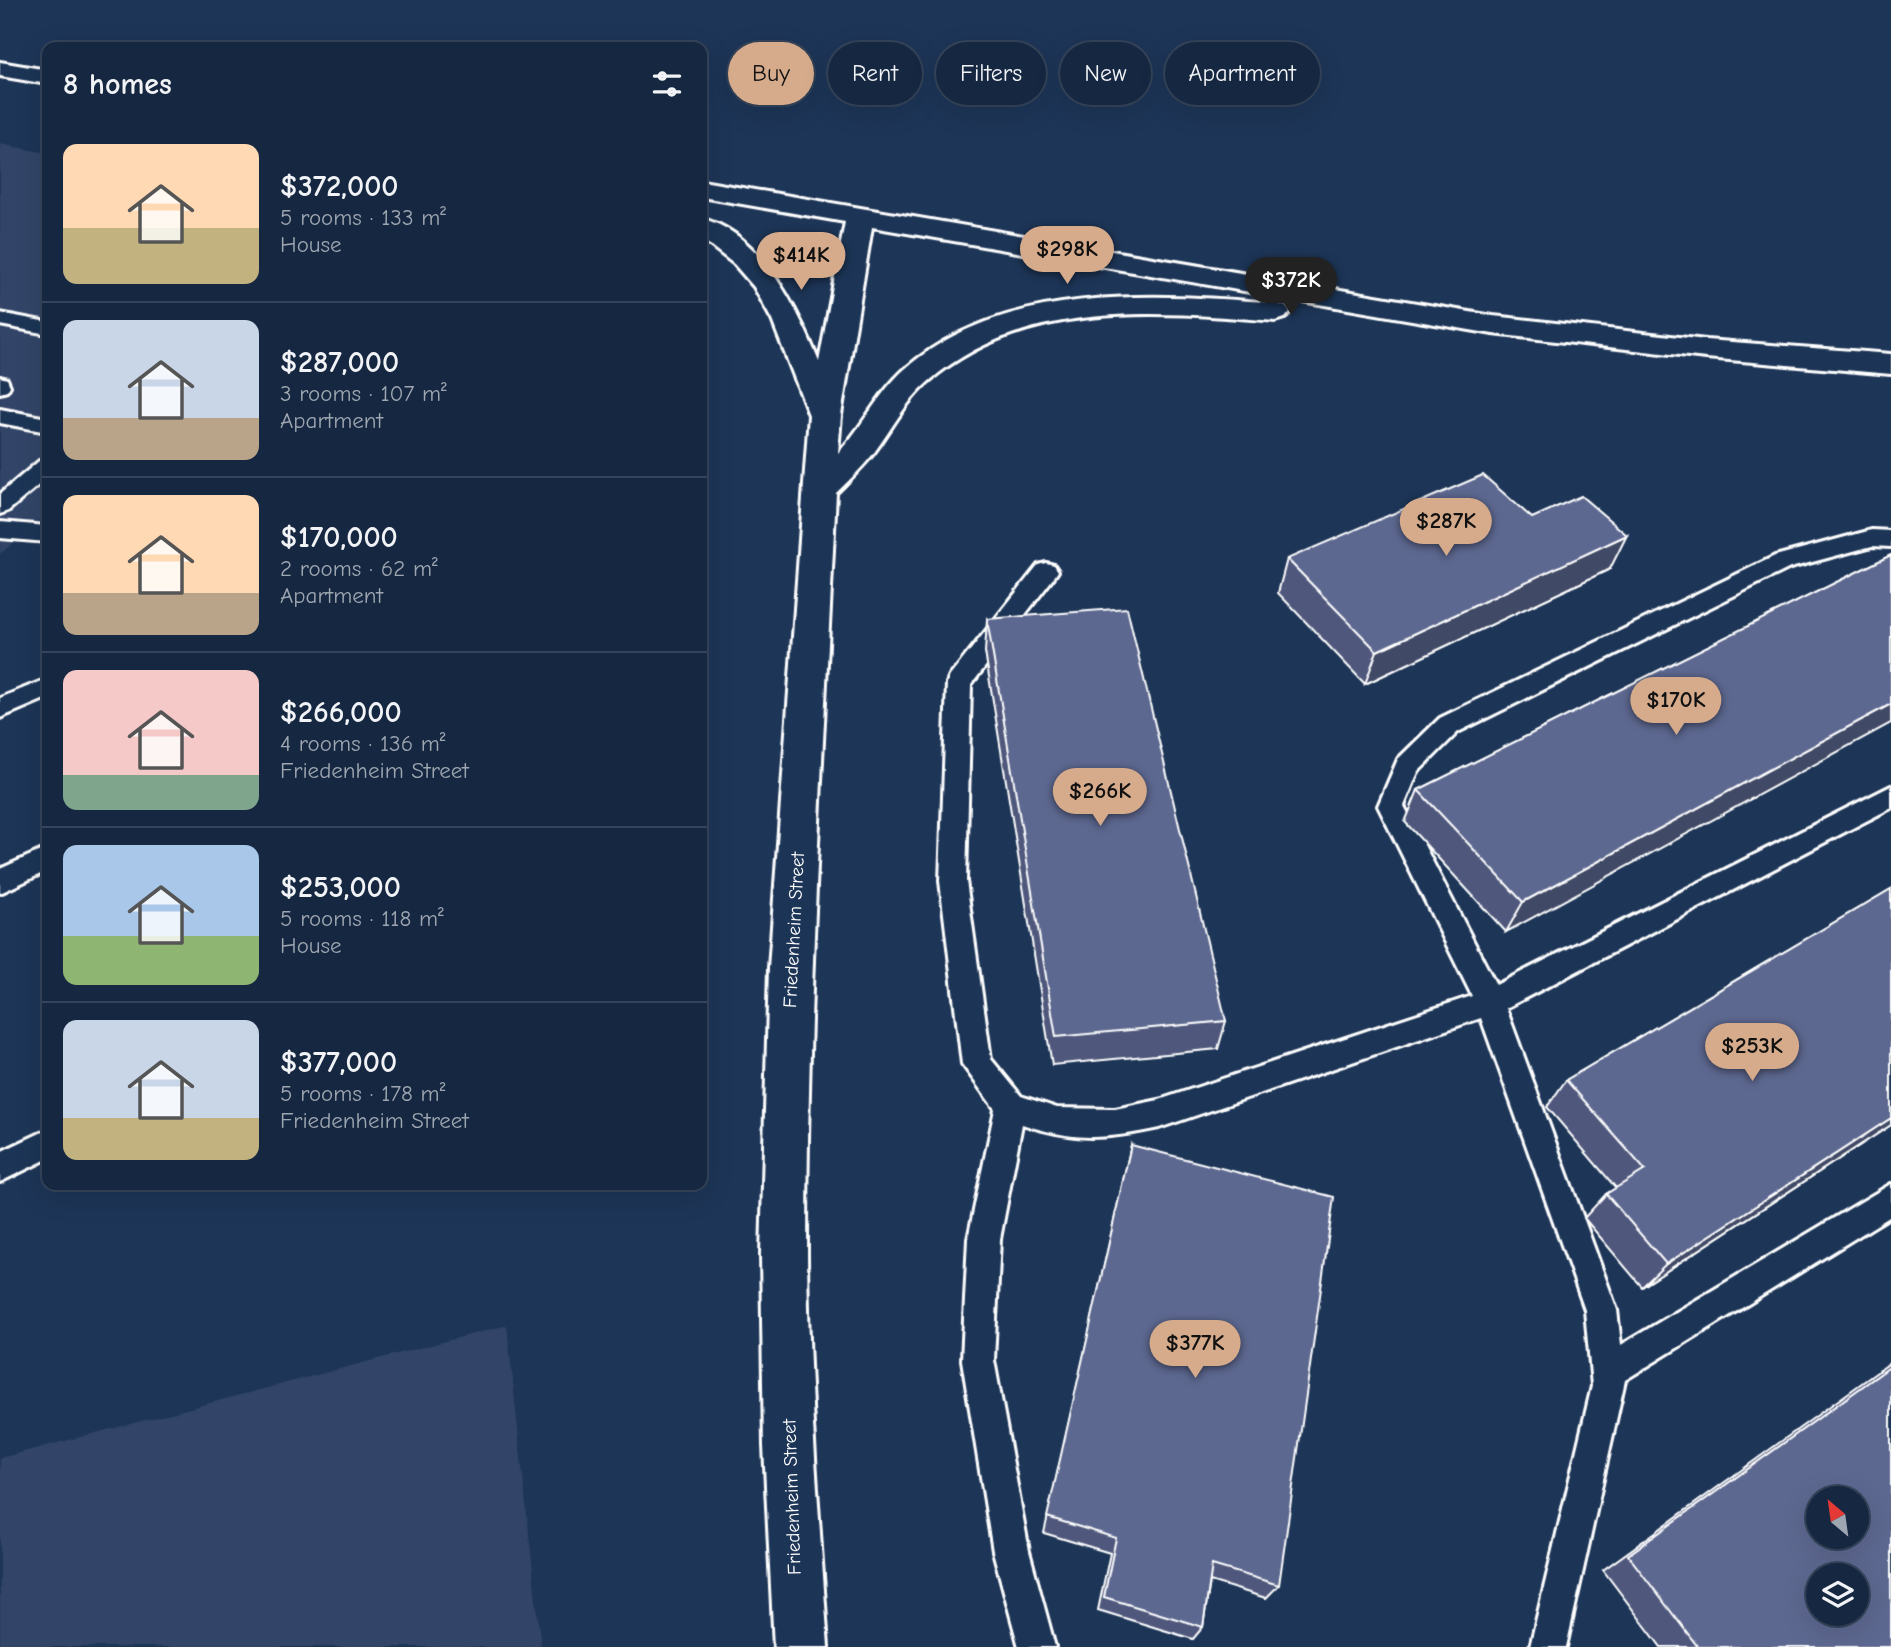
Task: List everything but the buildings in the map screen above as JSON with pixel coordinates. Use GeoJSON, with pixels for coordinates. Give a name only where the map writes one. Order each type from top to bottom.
{"type":"FeatureCollection","features":[{"type":"Feature","properties":{"kind":"street"},"geometry":{"type":"LineString","coordinates":[[0,69],[42,76]]}},
{"type":"Feature","properties":{"kind":"street"},"geometry":{"type":"LineString","coordinates":[[707,190],[1406,312],[1592,337],[1891,365]]}},
{"type":"Feature","properties":{"kind":"street","name":"Friedenheim Street"},"geometry":{"type":"LineString","coordinates":[[801,1647],[790,1459],[784,1255],[790,968],[825,415],[860,217]]}},
{"type":"Feature","properties":{"kind":"street"},"geometry":{"type":"LineString","coordinates":[[707,230],[726,242],[757,270],[779,303],[825,415]]}},
{"type":"Feature","properties":{"kind":"street"},"geometry":{"type":"LineString","coordinates":[[819,491],[859,450],[887,406],[917,375],[942,356],[1014,324],[1050,314],[1140,304],[1199,305],[1317,316],[1406,312]]}},
{"type":"Feature","properties":{"kind":"lane"},"geometry":{"type":"LineString","coordinates":[[0,319],[42,327]]}},
{"type":"Feature","properties":{"kind":"lane"},"geometry":{"type":"LineString","coordinates":[[0,416],[42,424]]}},
{"type":"Feature","properties":{"kind":"lane"},"geometry":{"type":"LineString","coordinates":[[0,506],[42,470]]}},
{"type":"Feature","properties":{"kind":"lane"},"geometry":{"type":"LineString","coordinates":[[0,530],[42,534]]}},
{"type":"Feature","properties":{"kind":"lane"},"geometry":{"type":"LineString","coordinates":[[1548,1647],[1609,1386],[1601,1310],[1490,1002],[1391,806],[1407,766],[1449,725],[1783,562],[1872,538],[1891,539]]}},
{"type":"Feature","properties":{"kind":"lane"},"geometry":{"type":"LineString","coordinates":[[1046,571],[959,683],[953,881],[977,1063],[1011,1106],[1058,1122],[1115,1123],[1137,1119],[1295,1070],[1490,1002],[1891,796]]}},
{"type":"Feature","properties":{"kind":"lane"},"geometry":{"type":"LineString","coordinates":[[0,709],[42,690]]}},
{"type":"Feature","properties":{"kind":"lane"},"geometry":{"type":"LineString","coordinates":[[0,882],[42,861]]}},
{"type":"Feature","properties":{"kind":"lane"},"geometry":{"type":"LineString","coordinates":[[1011,1106],[984,1239],[978,1360],[1011,1551],[1037,1647]]}},
{"type":"Feature","properties":{"kind":"lane"},"geometry":{"type":"LineString","coordinates":[[0,1168],[42,1147]]}},
{"type":"Feature","properties":{"kind":"lane"},"geometry":{"type":"LineString","coordinates":[[1609,1371],[1891,1199]]}},
{"type":"Feature","properties":{"kind":"shaded area"},"geometry":{"type":"Polygon","coordinates":[[[0,144],[42,152],[42,518],[0,554],[0,144]]]}},
{"type":"Feature","properties":{"kind":"shaded area"},"geometry":{"type":"Polygon","coordinates":[[[507,1325],[541,1647],[0,1647],[0,1458],[507,1325]]]}}]}
